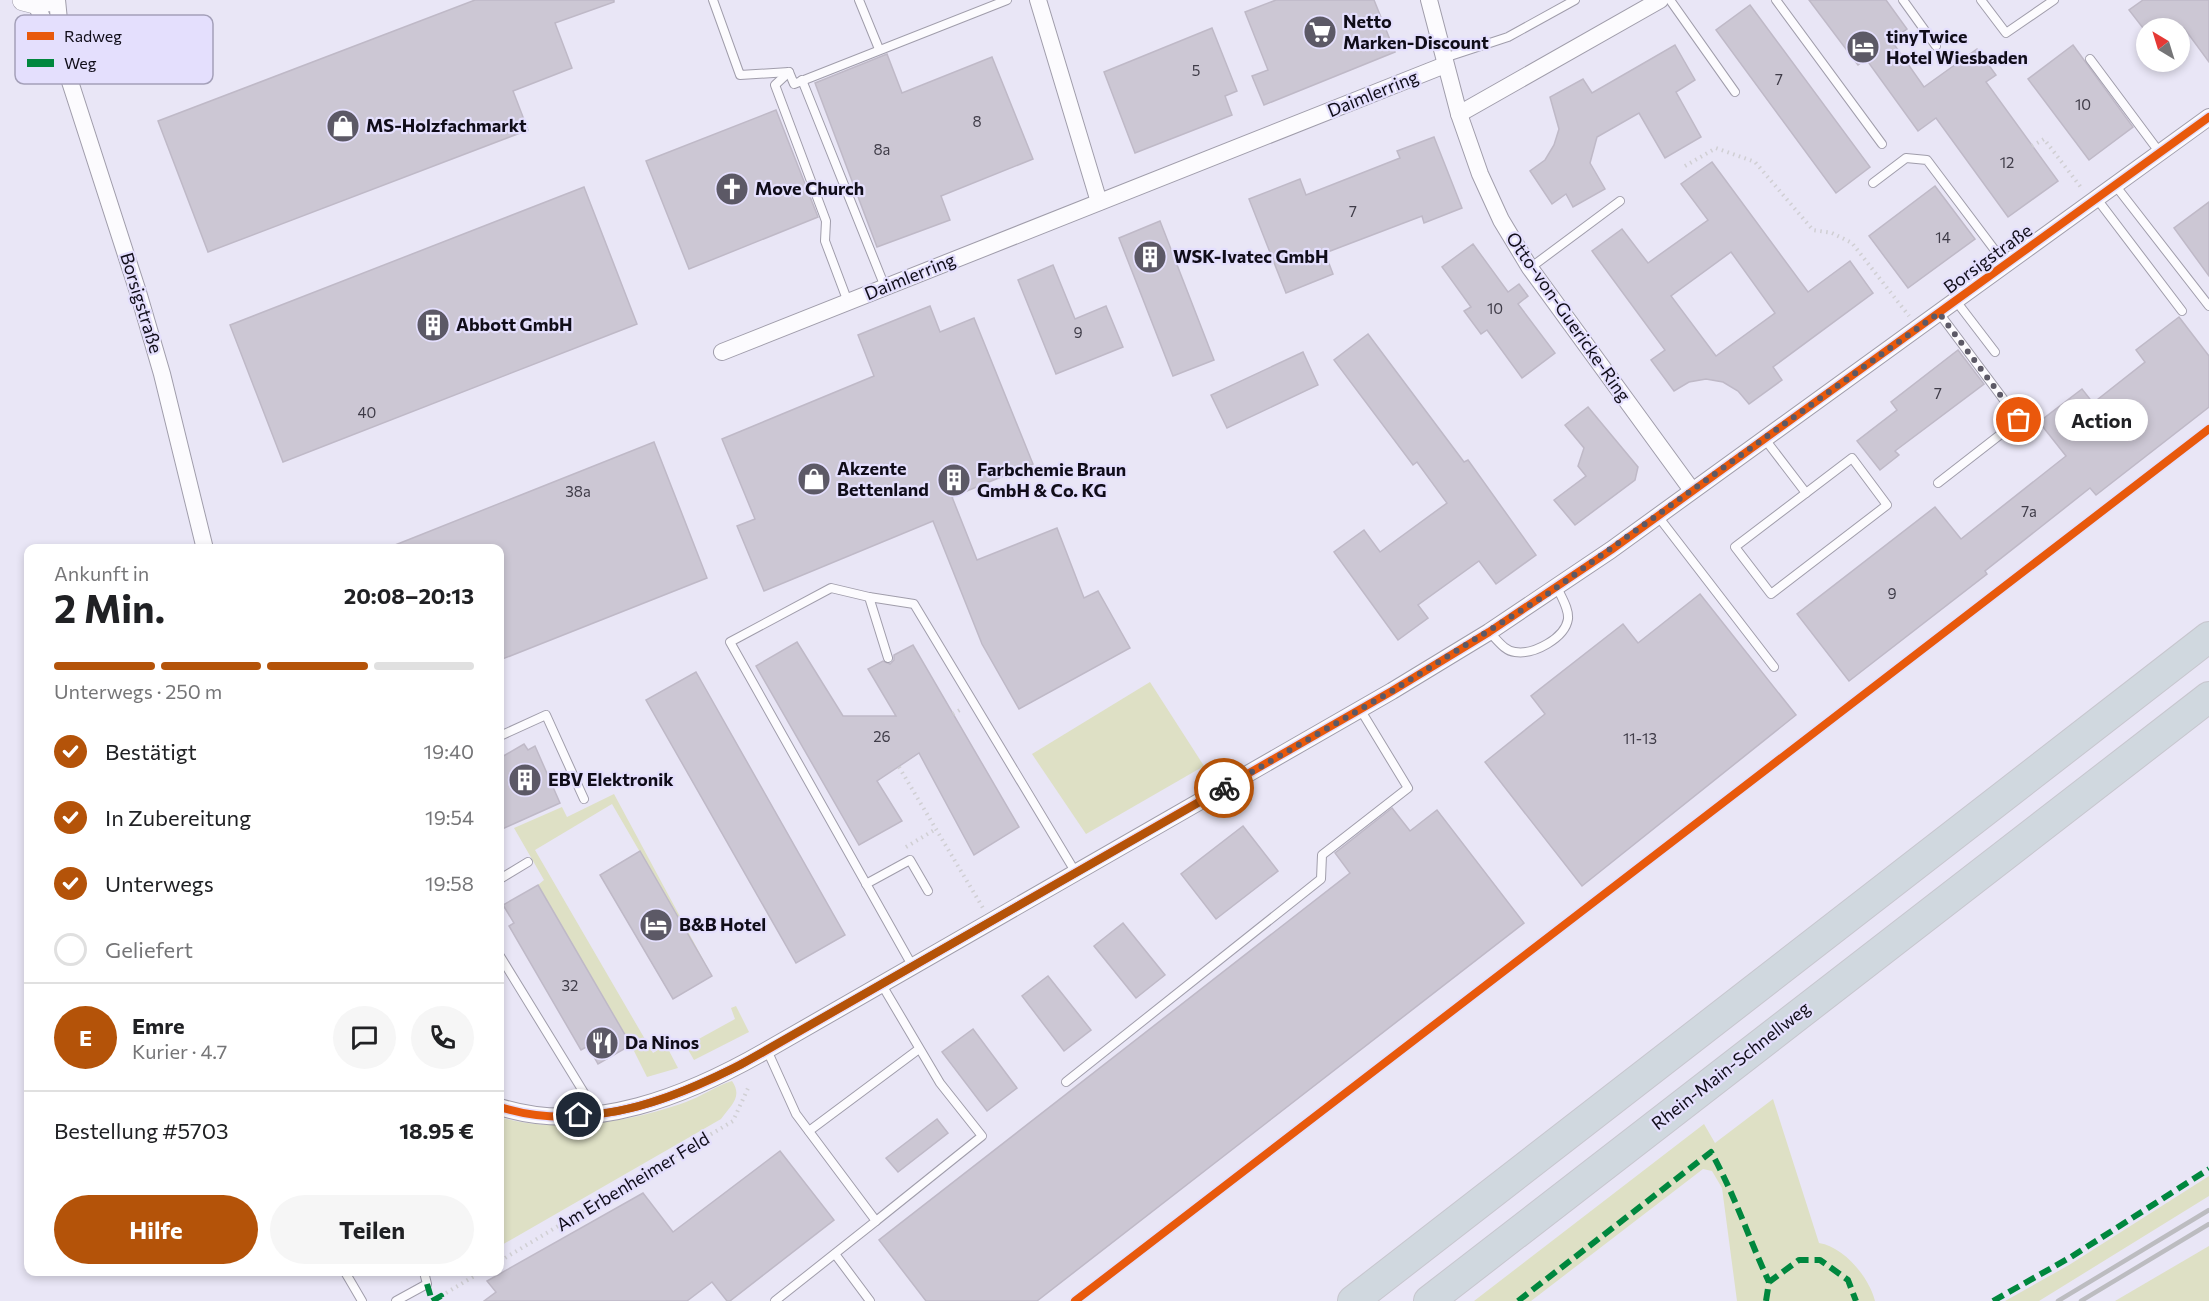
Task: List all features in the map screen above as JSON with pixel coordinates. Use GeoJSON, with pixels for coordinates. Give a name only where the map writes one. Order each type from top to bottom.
{"type":"FeatureCollection","features":[{"type":"Feature","properties":{"kind":"highway"},"geometry":{"type":"LineString","coordinates":[[1353,1301],[2209,637]]}},
{"type":"Feature","properties":{"kind":"highway","name":"Rhein-Main-Schnellweg"},"geometry":{"type":"LineString","coordinates":[[1428,1301],[2209,698]]}},
{"type":"Feature","properties":{"kind":"street"},"geometry":{"type":"LineString","coordinates":[[1038,0],[1099,202]]}},
{"type":"Feature","properties":{"kind":"street"},"geometry":{"type":"LineString","coordinates":[[1429,0],[1459,114],[1660,0]]}},
{"type":"Feature","properties":{"kind":"street","name":"Daimlerring"},"geometry":{"type":"LineString","coordinates":[[722,352],[1099,202],[1444,61]]}},
{"type":"Feature","properties":{"kind":"street","name":"Borsigstraße"},"geometry":{"type":"LineString","coordinates":[[71,84],[141,302],[204,544]]}},
{"type":"Feature","properties":{"kind":"street","name":"Otto-von-Guericke-Ring"},"geometry":{"type":"LineString","coordinates":[[1459,114],[1480,174],[1501,220],[1530,268],[1691,489]]}},
{"type":"Feature","properties":{"kind":"street","name":"Borsigstraße"},"geometry":{"type":"LineString","coordinates":[[504,1108],[542,1115],[597,1114],[633,1108],[683,1092],[767,1050],[882,985],[1360,709],[1490,632],[1557,587],[2209,117]]}},
{"type":"Feature","properties":{"kind":"lane"},"geometry":{"type":"LineString","coordinates":[[712,0],[740,75],[789,72]]}},
{"type":"Feature","properties":{"kind":"lane"},"geometry":{"type":"LineString","coordinates":[[859,0],[879,49]]}},
{"type":"Feature","properties":{"kind":"lane"},"geometry":{"type":"LineString","coordinates":[[789,72],[794,84],[1007,0]]}},
{"type":"Feature","properties":{"kind":"lane"},"geometry":{"type":"LineString","coordinates":[[1444,61],[1508,37],[1575,0]]}},
{"type":"Feature","properties":{"kind":"lane"},"geometry":{"type":"LineString","coordinates":[[1670,0],[1735,92]]}},
{"type":"Feature","properties":{"kind":"lane"},"geometry":{"type":"LineString","coordinates":[[1776,0],[1882,144]]}},
{"type":"Feature","properties":{"kind":"lane"},"geometry":{"type":"LineString","coordinates":[[1903,0],[1936,46]]}},
{"type":"Feature","properties":{"kind":"lane"},"geometry":{"type":"LineString","coordinates":[[1981,0],[2006,33],[2054,0]]}},
{"type":"Feature","properties":{"kind":"lane"},"geometry":{"type":"LineString","coordinates":[[2090,59],[2160,153]]}},
{"type":"Feature","properties":{"kind":"lane"},"geometry":{"type":"LineString","coordinates":[[789,72],[775,85],[826,221],[825,241],[848,302]]}},
{"type":"Feature","properties":{"kind":"lane"},"geometry":{"type":"LineString","coordinates":[[802,80],[885,287]]}},
{"type":"Feature","properties":{"kind":"lane"},"geometry":{"type":"LineString","coordinates":[[1873,183],[1906,158],[1927,160],[2006,265]]}},
{"type":"Feature","properties":{"kind":"lane"},"geometry":{"type":"LineString","coordinates":[[2115,185],[2209,306]]}},
{"type":"Feature","properties":{"kind":"lane"},"geometry":{"type":"LineString","coordinates":[[1530,268],[1620,201]]}},
{"type":"Feature","properties":{"kind":"lane"},"geometry":{"type":"LineString","coordinates":[[2094,201],[2182,311]]}},
{"type":"Feature","properties":{"kind":"lane"},"geometry":{"type":"LineString","coordinates":[[1956,301],[1995,352]]}},
{"type":"Feature","properties":{"kind":"lane"},"geometry":{"type":"LineString","coordinates":[[1938,483],[2019,420],[1939,313]]}},
{"type":"Feature","properties":{"kind":"lane"},"geometry":{"type":"LineString","coordinates":[[1764,438],[1806,493]]}},
{"type":"Feature","properties":{"kind":"lane"},"geometry":{"type":"LineString","coordinates":[[1851,458],[1887,506],[1772,594],[1736,547],[1806,493],[1851,458]]}},
{"type":"Feature","properties":{"kind":"lane"},"geometry":{"type":"LineString","coordinates":[[1656,515],[1774,666]]}},
{"type":"Feature","properties":{"kind":"lane"},"geometry":{"type":"LineString","coordinates":[[1490,632],[1504,648],[1515,652],[1528,651],[1543,645],[1563,632],[1568,618],[1557,587]]}},
{"type":"Feature","properties":{"kind":"lane"},"geometry":{"type":"LineString","coordinates":[[912,967],[730,642],[831,588],[914,604],[1076,873]]}},
{"type":"Feature","properties":{"kind":"lane"},"geometry":{"type":"LineString","coordinates":[[869,597],[888,658]]}},
{"type":"Feature","properties":{"kind":"lane"},"geometry":{"type":"LineString","coordinates":[[1066,1082],[1321,879],[1322,855],[1408,788],[1360,709]]}},
{"type":"Feature","properties":{"kind":"lane"},"geometry":{"type":"LineString","coordinates":[[504,734],[546,715],[584,799]]}},
{"type":"Feature","properties":{"kind":"lane"},"geometry":{"type":"LineString","coordinates":[[866,884],[910,860],[928,891]]}},
{"type":"Feature","properties":{"kind":"lane"},"geometry":{"type":"LineString","coordinates":[[504,877],[528,862]]}},
{"type":"Feature","properties":{"kind":"lane"},"geometry":{"type":"LineString","coordinates":[[504,963],[597,1114]]}},
{"type":"Feature","properties":{"kind":"lane"},"geometry":{"type":"LineString","coordinates":[[775,1301],[982,1136],[940,1083],[882,985]]}},
{"type":"Feature","properties":{"kind":"lane"},"geometry":{"type":"LineString","coordinates":[[809,1131],[920,1049]]}},
{"type":"Feature","properties":{"kind":"lane"},"geometry":{"type":"LineString","coordinates":[[767,1050],[796,1114],[876,1221]]}},
{"type":"Feature","properties":{"kind":"lane"},"geometry":{"type":"LineString","coordinates":[[835,1254],[870,1301]]}},
{"type":"Feature","properties":{"kind":"lane"},"geometry":{"type":"LineString","coordinates":[[347,1276],[362,1301]]}},
{"type":"Feature","properties":{"kind":"lane"},"geometry":{"type":"LineString","coordinates":[[396,1301],[427,1284],[425,1276]]}},
{"type":"Feature","properties":{"kind":"path"},"geometry":{"type":"LineString","coordinates":[[2032,146],[2044,139],[2094,201]]}},
{"type":"Feature","properties":{"kind":"path"},"geometry":{"type":"LineString","coordinates":[[1685,166],[1716,148],[1755,162],[1813,230],[1832,233],[1852,243],[1919,328]]}},
{"type":"Feature","properties":{"kind":"path"},"geometry":{"type":"LineString","coordinates":[[899,767],[991,922]]}},
{"type":"Feature","properties":{"kind":"path"},"geometry":{"type":"LineString","coordinates":[[441,1296],[474,1276]]}},
{"type":"Feature","properties":{"kind":"green space"},"geometry":{"type":"Polygon","coordinates":[[[1150,682],[1204,766],[1086,834],[1032,754],[1150,682]]]}},
{"type":"Feature","properties":{"kind":"green space"},"geometry":{"type":"Polygon","coordinates":[[[614,794],[712,976],[612,804],[535,850],[653,1053],[666,1045],[678,1068],[647,1077],[631,1045],[538,885],[544,880],[514,828],[562,807],[567,817],[614,794]]]}},
{"type":"Feature","properties":{"kind":"green space"},"geometry":{"type":"Polygon","coordinates":[[[736,1006],[749,1032],[694,1060],[686,1046],[735,1019],[731,1008],[736,1006]]]}},
{"type":"Feature","properties":{"kind":"green space"},"geometry":{"type":"Polygon","coordinates":[[[732,1081],[736,1092],[732,1105],[721,1119],[504,1244],[504,1118],[545,1125],[618,1120],[686,1102],[732,1081]]]}},
{"type":"Feature","properties":{"kind":"green space"},"geometry":{"type":"Polygon","coordinates":[[[1773,1099],[1819,1243],[1837,1250],[1854,1264],[1867,1282],[1875,1301],[1737,1301],[1722,1188],[1712,1171],[1703,1169],[1531,1301],[1474,1301],[1704,1124],[1715,1143],[1773,1099]]]}},
{"type":"Feature","properties":{"kind":"green space"},"geometry":{"type":"Polygon","coordinates":[[[2209,1176],[2209,1196],[2039,1301],[2005,1301],[2069,1265],[2209,1176]]]}},
{"type":"Feature","properties":{"kind":"green space"},"geometry":{"type":"Polygon","coordinates":[[[2209,1246],[2209,1301],[2115,1301],[2209,1246]]]}},
{"type":"Feature","properties":{"kind":"building","name":"MS-Holzfachmarkt"},"geometry":{"type":"Polygon","coordinates":[[[475,0],[614,0],[614,2],[555,23],[572,68],[513,91],[528,130],[208,252],[158,121],[475,0]]]}},
{"type":"Feature","properties":{"kind":"building","name":"Netto Marken-Discount"},"geometry":{"type":"Polygon","coordinates":[[[1276,0],[1374,0],[1395,52],[1264,105],[1252,76],[1268,70],[1245,12],[1276,0]]]}},
{"type":"Feature","properties":{"kind":"building"},"geometry":{"type":"Polygon","coordinates":[[[1809,0],[1886,0],[1907,29],[1891,40],[1924,87],[1977,49],[1996,75],[1986,82],[2058,181],[2008,217],[1936,118],[1918,131],[1866,59],[1858,65],[1809,0]]]}},
{"type":"Feature","properties":{"kind":"building"},"geometry":{"type":"Polygon","coordinates":[[[2143,0],[2209,0],[2209,62],[2190,36],[2190,18],[2136,19],[2129,10],[2143,0]]]}},
{"type":"Feature","properties":{"kind":"building"},"geometry":{"type":"Polygon","coordinates":[[[1750,5],[1870,167],[1836,193],[1716,30],[1750,5]]]}},
{"type":"Feature","properties":{"kind":"building"},"geometry":{"type":"Polygon","coordinates":[[[1212,28],[1237,91],[1225,96],[1232,115],[1135,153],[1104,72],[1212,28]]]}},
{"type":"Feature","properties":{"kind":"building"},"geometry":{"type":"Polygon","coordinates":[[[1675,45],[1695,80],[1676,92],[1701,137],[1665,158],[1639,113],[1597,137],[1590,163],[1605,189],[1573,207],[1566,194],[1552,204],[1530,171],[1545,160],[1554,145],[1559,129],[1550,97],[1583,79],[1592,93],[1675,45]]]}},
{"type":"Feature","properties":{"kind":"building"},"geometry":{"type":"Polygon","coordinates":[[[2073,45],[2133,127],[2089,160],[2028,79],[2073,45]]]}},
{"type":"Feature","properties":{"kind":"building"},"geometry":{"type":"Polygon","coordinates":[[[887,54],[902,93],[992,57],[1033,159],[941,196],[950,220],[877,247],[815,83],[887,54]]]}},
{"type":"Feature","properties":{"kind":"building","name":"Move Church"},"geometry":{"type":"Polygon","coordinates":[[[776,110],[818,217],[689,269],[646,161],[776,110]]]}},
{"type":"Feature","properties":{"kind":"building"},"geometry":{"type":"Polygon","coordinates":[[[1434,137],[1462,208],[1424,223],[1422,216],[1325,253],[1333,274],[1286,293],[1249,199],[1300,179],[1306,195],[1400,158],[1397,151],[1434,137]]]}},
{"type":"Feature","properties":{"kind":"building"},"geometry":{"type":"Polygon","coordinates":[[[1712,162],[1808,292],[1850,261],[1873,293],[1773,367],[1782,380],[1749,404],[1738,391],[1723,382],[1706,379],[1689,382],[1674,391],[1651,360],[1665,350],[1592,251],[1622,229],[1648,263],[1708,220],[1681,184],[1712,162]],[[1731,252],[1671,296],[1716,356],[1775,313],[1731,252]]]}},
{"type":"Feature","properties":{"kind":"building"},"geometry":{"type":"Polygon","coordinates":[[[1935,186],[1975,239],[1908,288],[1869,236],[1935,186]]]}},
{"type":"Feature","properties":{"kind":"building","name":"Abbott GmbH"},"geometry":{"type":"Polygon","coordinates":[[[584,187],[637,324],[283,462],[230,325],[584,187]]]}},
{"type":"Feature","properties":{"kind":"building"},"geometry":{"type":"Polygon","coordinates":[[[2209,202],[2209,276],[2174,228],[2209,202]]]}},
{"type":"Feature","properties":{"kind":"building"},"geometry":{"type":"Polygon","coordinates":[[[1160,221],[1214,360],[1173,376],[1119,238],[1160,221]]]}},
{"type":"Feature","properties":{"kind":"building"},"geometry":{"type":"Polygon","coordinates":[[[1473,244],[1508,292],[1519,284],[1528,296],[1518,304],[1555,353],[1522,378],[1487,330],[1481,334],[1464,311],[1471,307],[1442,267],[1473,244]]]}},
{"type":"Feature","properties":{"kind":"building"},"geometry":{"type":"Polygon","coordinates":[[[1053,265],[1075,319],[1106,306],[1123,347],[1056,374],[1018,280],[1053,265]]]}},
{"type":"Feature","properties":{"kind":"building"},"geometry":{"type":"Polygon","coordinates":[[[930,306],[940,332],[974,318],[1033,464],[952,497],[977,560],[1057,528],[1084,598],[1098,591],[1130,648],[1019,709],[982,644],[933,521],[764,591],[737,526],[755,519],[722,439],[874,376],[858,335],[930,306]]]}},
{"type":"Feature","properties":{"kind":"building"},"geometry":{"type":"Polygon","coordinates":[[[2179,317],[2209,356],[2209,407],[2096,495],[2090,488],[1985,571],[1987,574],[1849,681],[1797,614],[1935,507],[1961,539],[2066,456],[2039,422],[2082,389],[2093,403],[2145,362],[2136,350],[2179,317]]]}},
{"type":"Feature","properties":{"kind":"building"},"geometry":{"type":"Polygon","coordinates":[[[1368,334],[1464,462],[1468,460],[1536,555],[1496,584],[1479,561],[1418,605],[1428,618],[1398,640],[1334,552],[1364,530],[1380,552],[1447,503],[1417,462],[1413,465],[1334,360],[1368,334]]]}},
{"type":"Feature","properties":{"kind":"building"},"geometry":{"type":"Polygon","coordinates":[[[1958,350],[1984,384],[1895,451],[1899,455],[1880,470],[1857,441],[1897,410],[1891,402],[1958,350]]]}},
{"type":"Feature","properties":{"kind":"building"},"geometry":{"type":"Polygon","coordinates":[[[1303,352],[1318,385],[1227,428],[1211,395],[1303,352]]]}},
{"type":"Feature","properties":{"kind":"building"},"geometry":{"type":"Polygon","coordinates":[[[1588,407],[1638,467],[1635,480],[1575,525],[1554,500],[1586,476],[1578,466],[1584,448],[1565,425],[1588,407]]]}},
{"type":"Feature","properties":{"kind":"building"},"geometry":{"type":"Polygon","coordinates":[[[654,442],[707,578],[504,658],[504,544],[398,544],[654,442]]]}},
{"type":"Feature","properties":{"kind":"building"},"geometry":{"type":"Polygon","coordinates":[[[1700,594],[1796,715],[1582,886],[1485,762],[1545,714],[1531,696],[1623,624],[1638,643],[1700,594]]]}},
{"type":"Feature","properties":{"kind":"building"},"geometry":{"type":"Polygon","coordinates":[[[797,642],[843,716],[896,716],[868,669],[883,661],[890,664],[894,660],[894,655],[913,645],[1019,827],[974,855],[919,753],[877,781],[902,821],[859,845],[756,666],[797,642]]]}},
{"type":"Feature","properties":{"kind":"building"},"geometry":{"type":"Polygon","coordinates":[[[696,672],[845,935],[796,963],[646,700],[696,672]]]}},
{"type":"Feature","properties":{"kind":"building","name":"EBV Elektronik"},"geometry":{"type":"Polygon","coordinates":[[[524,744],[528,750],[535,746],[560,803],[504,828],[504,756],[524,744]]]}},
{"type":"Feature","properties":{"kind":"building"},"geometry":{"type":"Polygon","coordinates":[[[1392,808],[1410,831],[1437,810],[1524,923],[1037,1301],[926,1301],[879,1240],[1350,873],[1335,853],[1392,808]]]}},
{"type":"Feature","properties":{"kind":"building"},"geometry":{"type":"Polygon","coordinates":[[[1243,826],[1278,871],[1216,919],[1181,874],[1243,826]]]}},
{"type":"Feature","properties":{"kind":"building","name":"B&B Hotel"},"geometry":{"type":"Polygon","coordinates":[[[640,851],[712,976],[673,999],[600,875],[640,851]]]}},
{"type":"Feature","properties":{"kind":"building"},"geometry":{"type":"Polygon","coordinates":[[[538,885],[631,1045],[598,1064],[588,1046],[581,1050],[509,926],[514,923],[504,904],[538,885]]]}},
{"type":"Feature","properties":{"kind":"building"},"geometry":{"type":"Polygon","coordinates":[[[1123,923],[1165,975],[1136,998],[1094,946],[1123,923]]]}},
{"type":"Feature","properties":{"kind":"building"},"geometry":{"type":"Polygon","coordinates":[[[1048,976],[1091,1030],[1064,1051],[1022,996],[1048,976]]]}},
{"type":"Feature","properties":{"kind":"building"},"geometry":{"type":"Polygon","coordinates":[[[973,1029],[1017,1088],[987,1111],[942,1052],[973,1029]]]}},
{"type":"Feature","properties":{"kind":"building"},"geometry":{"type":"Polygon","coordinates":[[[937,1119],[948,1133],[898,1172],[886,1158],[937,1119]]]}},
{"type":"Feature","properties":{"kind":"building"},"geometry":{"type":"Polygon","coordinates":[[[780,1151],[834,1220],[730,1301],[727,1301],[712,1282],[687,1301],[484,1301],[496,1292],[487,1281],[496,1276],[504,1276],[504,1271],[643,1193],[673,1232],[780,1151]]]}},
{"type":"Feature","properties":{"kind":"railway"},"geometry":{"type":"LineString","coordinates":[[2058,1301],[2209,1210]]}},
{"type":"Feature","properties":{"kind":"railway"},"geometry":{"type":"LineString","coordinates":[[2081,1301],[2209,1224]]}},
{"type":"Feature","properties":{"kind":"marked path"},"geometry":{"type":"LineString","coordinates":[[1518,1301],[1711,1152],[1769,1282]]}},
{"type":"Feature","properties":{"kind":"marked path"},"geometry":{"type":"LineString","coordinates":[[1993,1301],[2071,1257],[2209,1169]]}},
{"type":"Feature","properties":{"kind":"marked path"},"geometry":{"type":"LineString","coordinates":[[1766,1301],[1769,1282],[1799,1260],[1820,1260],[1848,1280],[1856,1301]]}},
{"type":"Feature","properties":{"kind":"marked path"},"geometry":{"type":"LineString","coordinates":[[427,1284],[432,1301]]}},
{"type":"Feature","properties":{"kind":"marked path"},"geometry":{"type":"LineString","coordinates":[[432,1301],[441,1296],[443,1301]]}},
{"type":"Feature","properties":{"kind":"cycle path"},"geometry":{"type":"LineString","coordinates":[[504,1108],[534,1115],[569,1117],[603,1114],[672,1095],[737,1067],[1392,691],[1489,632],[1611,550],[2209,117]]}},
{"type":"Feature","properties":{"kind":"cycle path"},"geometry":{"type":"LineString","coordinates":[[1075,1301],[2209,429]]}},
{"type":"Feature","properties":{"kind":"way so far"},"geometry":{"type":"LineString","coordinates":[[1224,788],[1392,691],[1546,595],[1939,313],[2019,420]]}},
{"type":"Feature","properties":{"kind":"place","name":"Netto Marken-Discount"},"geometry":{"type":"Point","coordinates":[1320,32]}},
{"type":"Feature","properties":{"kind":"place","name":"tinyTwice Hotel Wiesbaden"},"geometry":{"type":"Point","coordinates":[1863,47]}},
{"type":"Feature","properties":{"kind":"place","name":"MS-Holzfachmarkt"},"geometry":{"type":"Point","coordinates":[343,126]}},
{"type":"Feature","properties":{"kind":"place","name":"Move Church"},"geometry":{"type":"Point","coordinates":[732,189]}},
{"type":"Feature","properties":{"kind":"place","name":"WSK-Ivatec GmbH"},"geometry":{"type":"Point","coordinates":[1150,257]}},
{"type":"Feature","properties":{"kind":"place","name":"Abbott GmbH"},"geometry":{"type":"Point","coordinates":[433,325]}},
{"type":"Feature","properties":{"kind":"place","name":"Action"},"geometry":{"type":"Point","coordinates":[2019,420]}},
{"type":"Feature","properties":{"kind":"place","name":"Akzente Bettenland"},"geometry":{"type":"Point","coordinates":[814,479]}},
{"type":"Feature","properties":{"kind":"place","name":"Farbchemie Braun GmbH & Co. KG"},"geometry":{"type":"Point","coordinates":[954,480]}},
{"type":"Feature","properties":{"kind":"place","name":"EBV Elektronik"},"geometry":{"type":"Point","coordinates":[525,780]}},
{"type":"Feature","properties":{"kind":"place","name":"B&B Hotel"},"geometry":{"type":"Point","coordinates":[656,925]}},
{"type":"Feature","properties":{"kind":"place","name":"Da Ninos"},"geometry":{"type":"Point","coordinates":[602,1043]}},
{"type":"Feature","properties":{"kind":"route"},"geometry":{"type":"LineString","coordinates":[[579,1115],[633,1108],[683,1092],[740,1065],[1224,788]]}}]}
